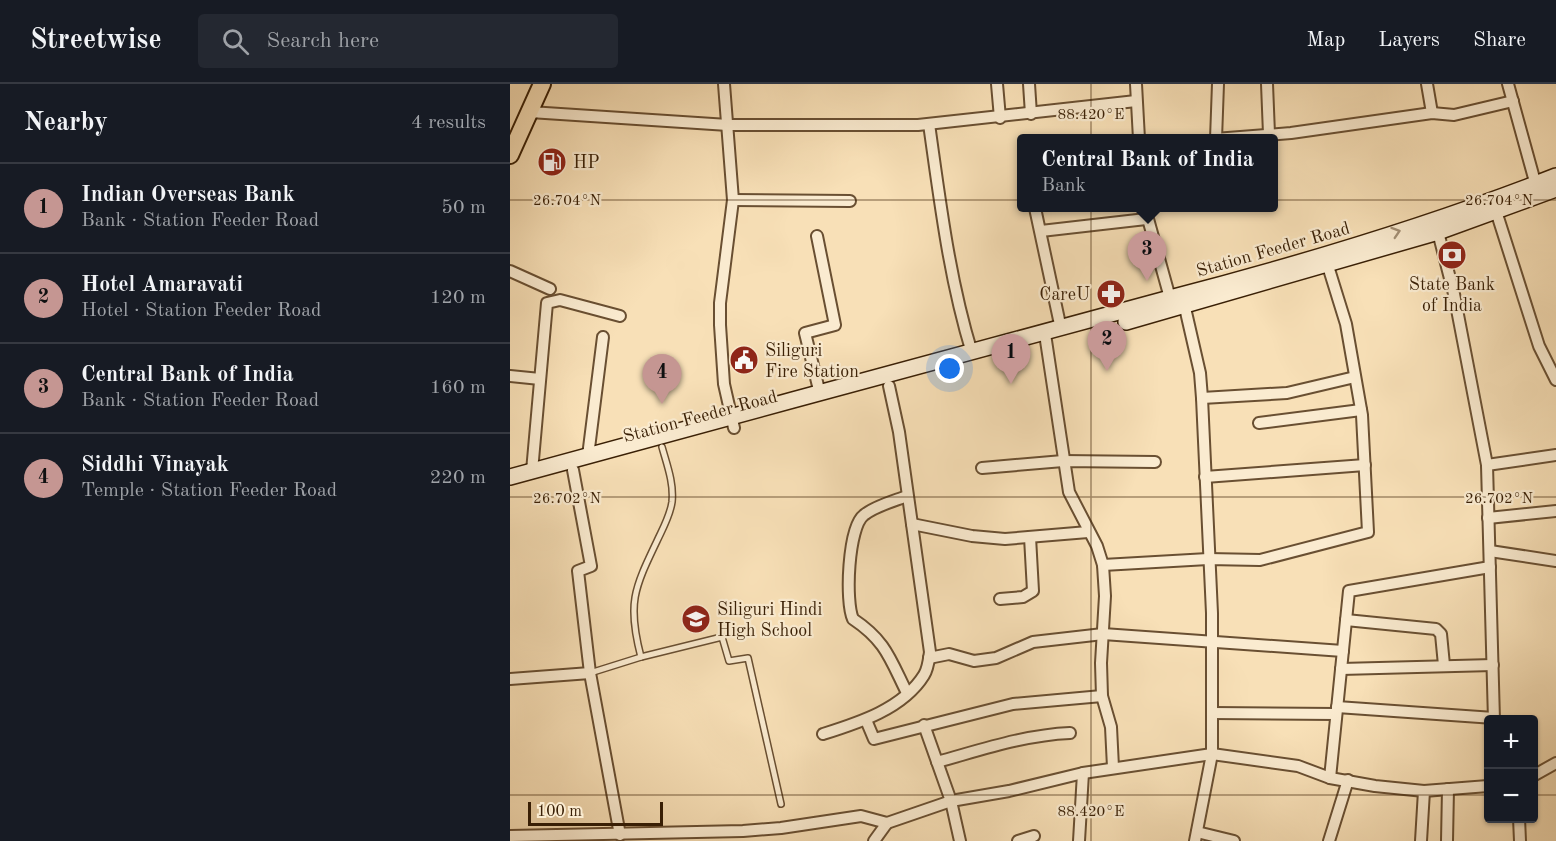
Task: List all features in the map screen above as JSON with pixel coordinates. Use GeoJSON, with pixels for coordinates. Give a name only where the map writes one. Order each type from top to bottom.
{"type":"FeatureCollection","features":[{"type":"Feature","properties":{"kind":"main road"},"geometry":{"type":"LineString","coordinates":[[510,135],[532,84]]}},
{"type":"Feature","properties":{"kind":"main road"},"geometry":{"type":"LineString","coordinates":[[510,156],[542,84]]}},
{"type":"Feature","properties":{"kind":"street"},"geometry":{"type":"LineString","coordinates":[[724,84],[733,200],[720,303],[724,384],[733,423]]}},
{"type":"Feature","properties":{"kind":"street"},"geometry":{"type":"LineString","coordinates":[[997,84],[1000,118]]}},
{"type":"Feature","properties":{"kind":"street"},"geometry":{"type":"LineString","coordinates":[[1029,84],[1032,114]]}},
{"type":"Feature","properties":{"kind":"street"},"geometry":{"type":"LineString","coordinates":[[1136,84],[1139,134]]}},
{"type":"Feature","properties":{"kind":"street"},"geometry":{"type":"LineString","coordinates":[[1215,134],[1218,84]]}},
{"type":"Feature","properties":{"kind":"street"},"geometry":{"type":"LineString","coordinates":[[1267,84],[1269,134],[1432,113],[1454,115],[1513,101]]}},
{"type":"Feature","properties":{"kind":"street"},"geometry":{"type":"LineString","coordinates":[[1427,84],[1432,113]]}},
{"type":"Feature","properties":{"kind":"street"},"geometry":{"type":"LineString","coordinates":[[1508,84],[1537,189]]}},
{"type":"Feature","properties":{"kind":"street"},"geometry":{"type":"LineString","coordinates":[[530,112],[728,125],[929,124],[1000,118],[1136,101]]}},
{"type":"Feature","properties":{"kind":"street"},"geometry":{"type":"LineString","coordinates":[[929,124],[946,248],[959,313],[972,353]]}},
{"type":"Feature","properties":{"kind":"street","name":"Station Feeder Road"},"geometry":{"type":"LineString","coordinates":[[510,486],[662,447],[820,394],[972,353],[1046,338],[1061,329],[1328,266],[1496,212],[1556,176]]}},
{"type":"Feature","properties":{"kind":"street","name":"Station Feeder Road"},"geometry":{"type":"LineString","coordinates":[[510,477],[588,456],[889,386],[1179,300],[1537,189],[1556,189]]}},
{"type":"Feature","properties":{"kind":"street"},"geometry":{"type":"LineString","coordinates":[[733,200],[850,201]]}},
{"type":"Feature","properties":{"kind":"street"},"geometry":{"type":"LineString","coordinates":[[1036,212],[1061,329]]}},
{"type":"Feature","properties":{"kind":"street"},"geometry":{"type":"LineString","coordinates":[[1496,212],[1539,346],[1556,380]]}},
{"type":"Feature","properties":{"kind":"street"},"geometry":{"type":"LineString","coordinates":[[1041,231],[1145,213],[1179,300],[1200,373],[1213,642],[1212,754],[1196,836],[1234,841]]}},
{"type":"Feature","properties":{"kind":"street"},"geometry":{"type":"LineString","coordinates":[[1438,232],[1454,294],[1487,465],[1494,715]]}},
{"type":"Feature","properties":{"kind":"street"},"geometry":{"type":"LineString","coordinates":[[817,236],[835,325],[805,333],[820,394]]}},
{"type":"Feature","properties":{"kind":"street"},"geometry":{"type":"LineString","coordinates":[[1103,565],[1208,559],[1260,560],[1368,532],[1361,410],[1346,324],[1328,266]]}},
{"type":"Feature","properties":{"kind":"street"},"geometry":{"type":"LineString","coordinates":[[510,271],[550,289]]}},
{"type":"Feature","properties":{"kind":"street"},"geometry":{"type":"LineString","coordinates":[[532,471],[547,303],[560,300],[620,316]]}},
{"type":"Feature","properties":{"kind":"street"},"geometry":{"type":"LineString","coordinates":[[588,456],[603,337]]}},
{"type":"Feature","properties":{"kind":"street"},"geometry":{"type":"LineString","coordinates":[[1046,338],[1069,492],[1097,546],[1103,565],[1105,596],[1102,696],[1111,727],[1113,767]]}},
{"type":"Feature","properties":{"kind":"street"},"geometry":{"type":"LineString","coordinates":[[510,375],[540,379]]}},
{"type":"Feature","properties":{"kind":"street"},"geometry":{"type":"LineString","coordinates":[[1202,398],[1287,393],[1355,377]]}},
{"type":"Feature","properties":{"kind":"street"},"geometry":{"type":"LineString","coordinates":[[823,734],[866,720],[907,693],[925,674],[929,658],[899,432],[889,386]]}},
{"type":"Feature","properties":{"kind":"street"},"geometry":{"type":"LineString","coordinates":[[1259,423],[1361,410]]}},
{"type":"Feature","properties":{"kind":"street"},"geometry":{"type":"LineString","coordinates":[[1487,465],[1556,455]]}},
{"type":"Feature","properties":{"kind":"street"},"geometry":{"type":"LineString","coordinates":[[982,468],[1063,461],[1155,462]]}},
{"type":"Feature","properties":{"kind":"street"},"geometry":{"type":"LineString","coordinates":[[1205,477],[1365,465]]}},
{"type":"Feature","properties":{"kind":"street"},"geometry":{"type":"LineString","coordinates":[[573,470],[591,566],[578,572],[590,673],[620,835]]}},
{"type":"Feature","properties":{"kind":"street"},"geometry":{"type":"LineString","coordinates":[[907,496],[864,515],[856,525],[849,594],[850,613],[853,619],[868,627],[885,648],[907,693]]}},
{"type":"Feature","properties":{"kind":"street"},"geometry":{"type":"LineString","coordinates":[[1488,518],[1556,512]]}},
{"type":"Feature","properties":{"kind":"street"},"geometry":{"type":"LineString","coordinates":[[912,524],[972,536],[1030,537],[1088,532]]}},
{"type":"Feature","properties":{"kind":"street"},"geometry":{"type":"LineString","coordinates":[[1000,598],[1023,597],[1033,591],[1030,537]]}},
{"type":"Feature","properties":{"kind":"street"},"geometry":{"type":"LineString","coordinates":[[1490,551],[1556,561]]}},
{"type":"Feature","properties":{"kind":"street"},"geometry":{"type":"LineString","coordinates":[[1330,778],[1348,591],[1490,567]]}},
{"type":"Feature","properties":{"kind":"street"},"geometry":{"type":"LineString","coordinates":[[1346,620],[1436,629],[1441,634],[1444,665]]}},
{"type":"Feature","properties":{"kind":"street"},"geometry":{"type":"LineString","coordinates":[[929,658],[949,654],[967,661],[985,659],[1015,651],[1033,642],[1103,634],[1343,651]]}},
{"type":"Feature","properties":{"kind":"street"},"geometry":{"type":"LineString","coordinates":[[1341,669],[1493,665]]}},
{"type":"Feature","properties":{"kind":"street"},"geometry":{"type":"LineString","coordinates":[[510,679],[590,673]]}},
{"type":"Feature","properties":{"kind":"street"},"geometry":{"type":"LineString","coordinates":[[866,720],[873,740],[924,725],[1013,704],[1102,696]]}},
{"type":"Feature","properties":{"kind":"street"},"geometry":{"type":"LineString","coordinates":[[1212,713],[1337,711],[1484,718]]}},
{"type":"Feature","properties":{"kind":"street"},"geometry":{"type":"LineString","coordinates":[[924,725],[951,801],[960,841]]}},
{"type":"Feature","properties":{"kind":"street"},"geometry":{"type":"LineString","coordinates":[[937,762],[1011,741],[1045,735],[1070,734]]}},
{"type":"Feature","properties":{"kind":"street"},"geometry":{"type":"LineString","coordinates":[[510,836],[620,835],[781,828],[861,816],[887,823],[951,801],[1009,791],[1113,767],[1212,754],[1298,766],[1330,778],[1424,790],[1484,786]]}},
{"type":"Feature","properties":{"kind":"street"},"geometry":{"type":"LineString","coordinates":[[1538,773],[1556,763]]}},
{"type":"Feature","properties":{"kind":"street"},"geometry":{"type":"LineString","coordinates":[[1079,841],[1083,773]]}},
{"type":"Feature","properties":{"kind":"street"},"geometry":{"type":"LineString","coordinates":[[1329,841],[1348,780]]}},
{"type":"Feature","properties":{"kind":"street"},"geometry":{"type":"LineString","coordinates":[[1447,841],[1448,789]]}},
{"type":"Feature","properties":{"kind":"street"},"geometry":{"type":"LineString","coordinates":[[1421,841],[1424,790]]}},
{"type":"Feature","properties":{"kind":"street"},"geometry":{"type":"LineString","coordinates":[[874,841],[887,823]]}},
{"type":"Feature","properties":{"kind":"street"},"geometry":{"type":"LineString","coordinates":[[1520,823],[1520,841]]}},
{"type":"Feature","properties":{"kind":"street"},"geometry":{"type":"LineString","coordinates":[[1018,841],[1034,836]]}},
{"type":"Feature","properties":{"kind":"lane"},"geometry":{"type":"LineString","coordinates":[[641,657],[633,626],[633,597],[666,521],[672,499],[670,475],[662,447]]}},
{"type":"Feature","properties":{"kind":"lane"},"geometry":{"type":"LineString","coordinates":[[590,673],[641,657],[722,637],[729,661],[748,658],[781,804]]}},
{"type":"Feature","properties":{"kind":"place","name":"HP"},"geometry":{"type":"Point","coordinates":[552,162]}},
{"type":"Feature","properties":{"kind":"place","name":"State Bank of India"},"geometry":{"type":"Point","coordinates":[1452,255]}},
{"type":"Feature","properties":{"kind":"place","name":"Central Bank of India"},"geometry":{"type":"Point","coordinates":[1147,281]}},
{"type":"Feature","properties":{"kind":"place","name":"CareU"},"geometry":{"type":"Point","coordinates":[1111,294]}},
{"type":"Feature","properties":{"kind":"place","name":"Siliguri Fire Station"},"geometry":{"type":"Point","coordinates":[744,360]}},
{"type":"Feature","properties":{"kind":"place","name":"Hotel Amaravati"},"geometry":{"type":"Point","coordinates":[1107,371]}},
{"type":"Feature","properties":{"kind":"place","name":"Indian Overseas Bank"},"geometry":{"type":"Point","coordinates":[1011,384]}},
{"type":"Feature","properties":{"kind":"place","name":"Siddhi Vinayak"},"geometry":{"type":"Point","coordinates":[662,404]}},
{"type":"Feature","properties":{"kind":"place","name":"Siliguri Hindi High School"},"geometry":{"type":"Point","coordinates":[696,619]}}]}
